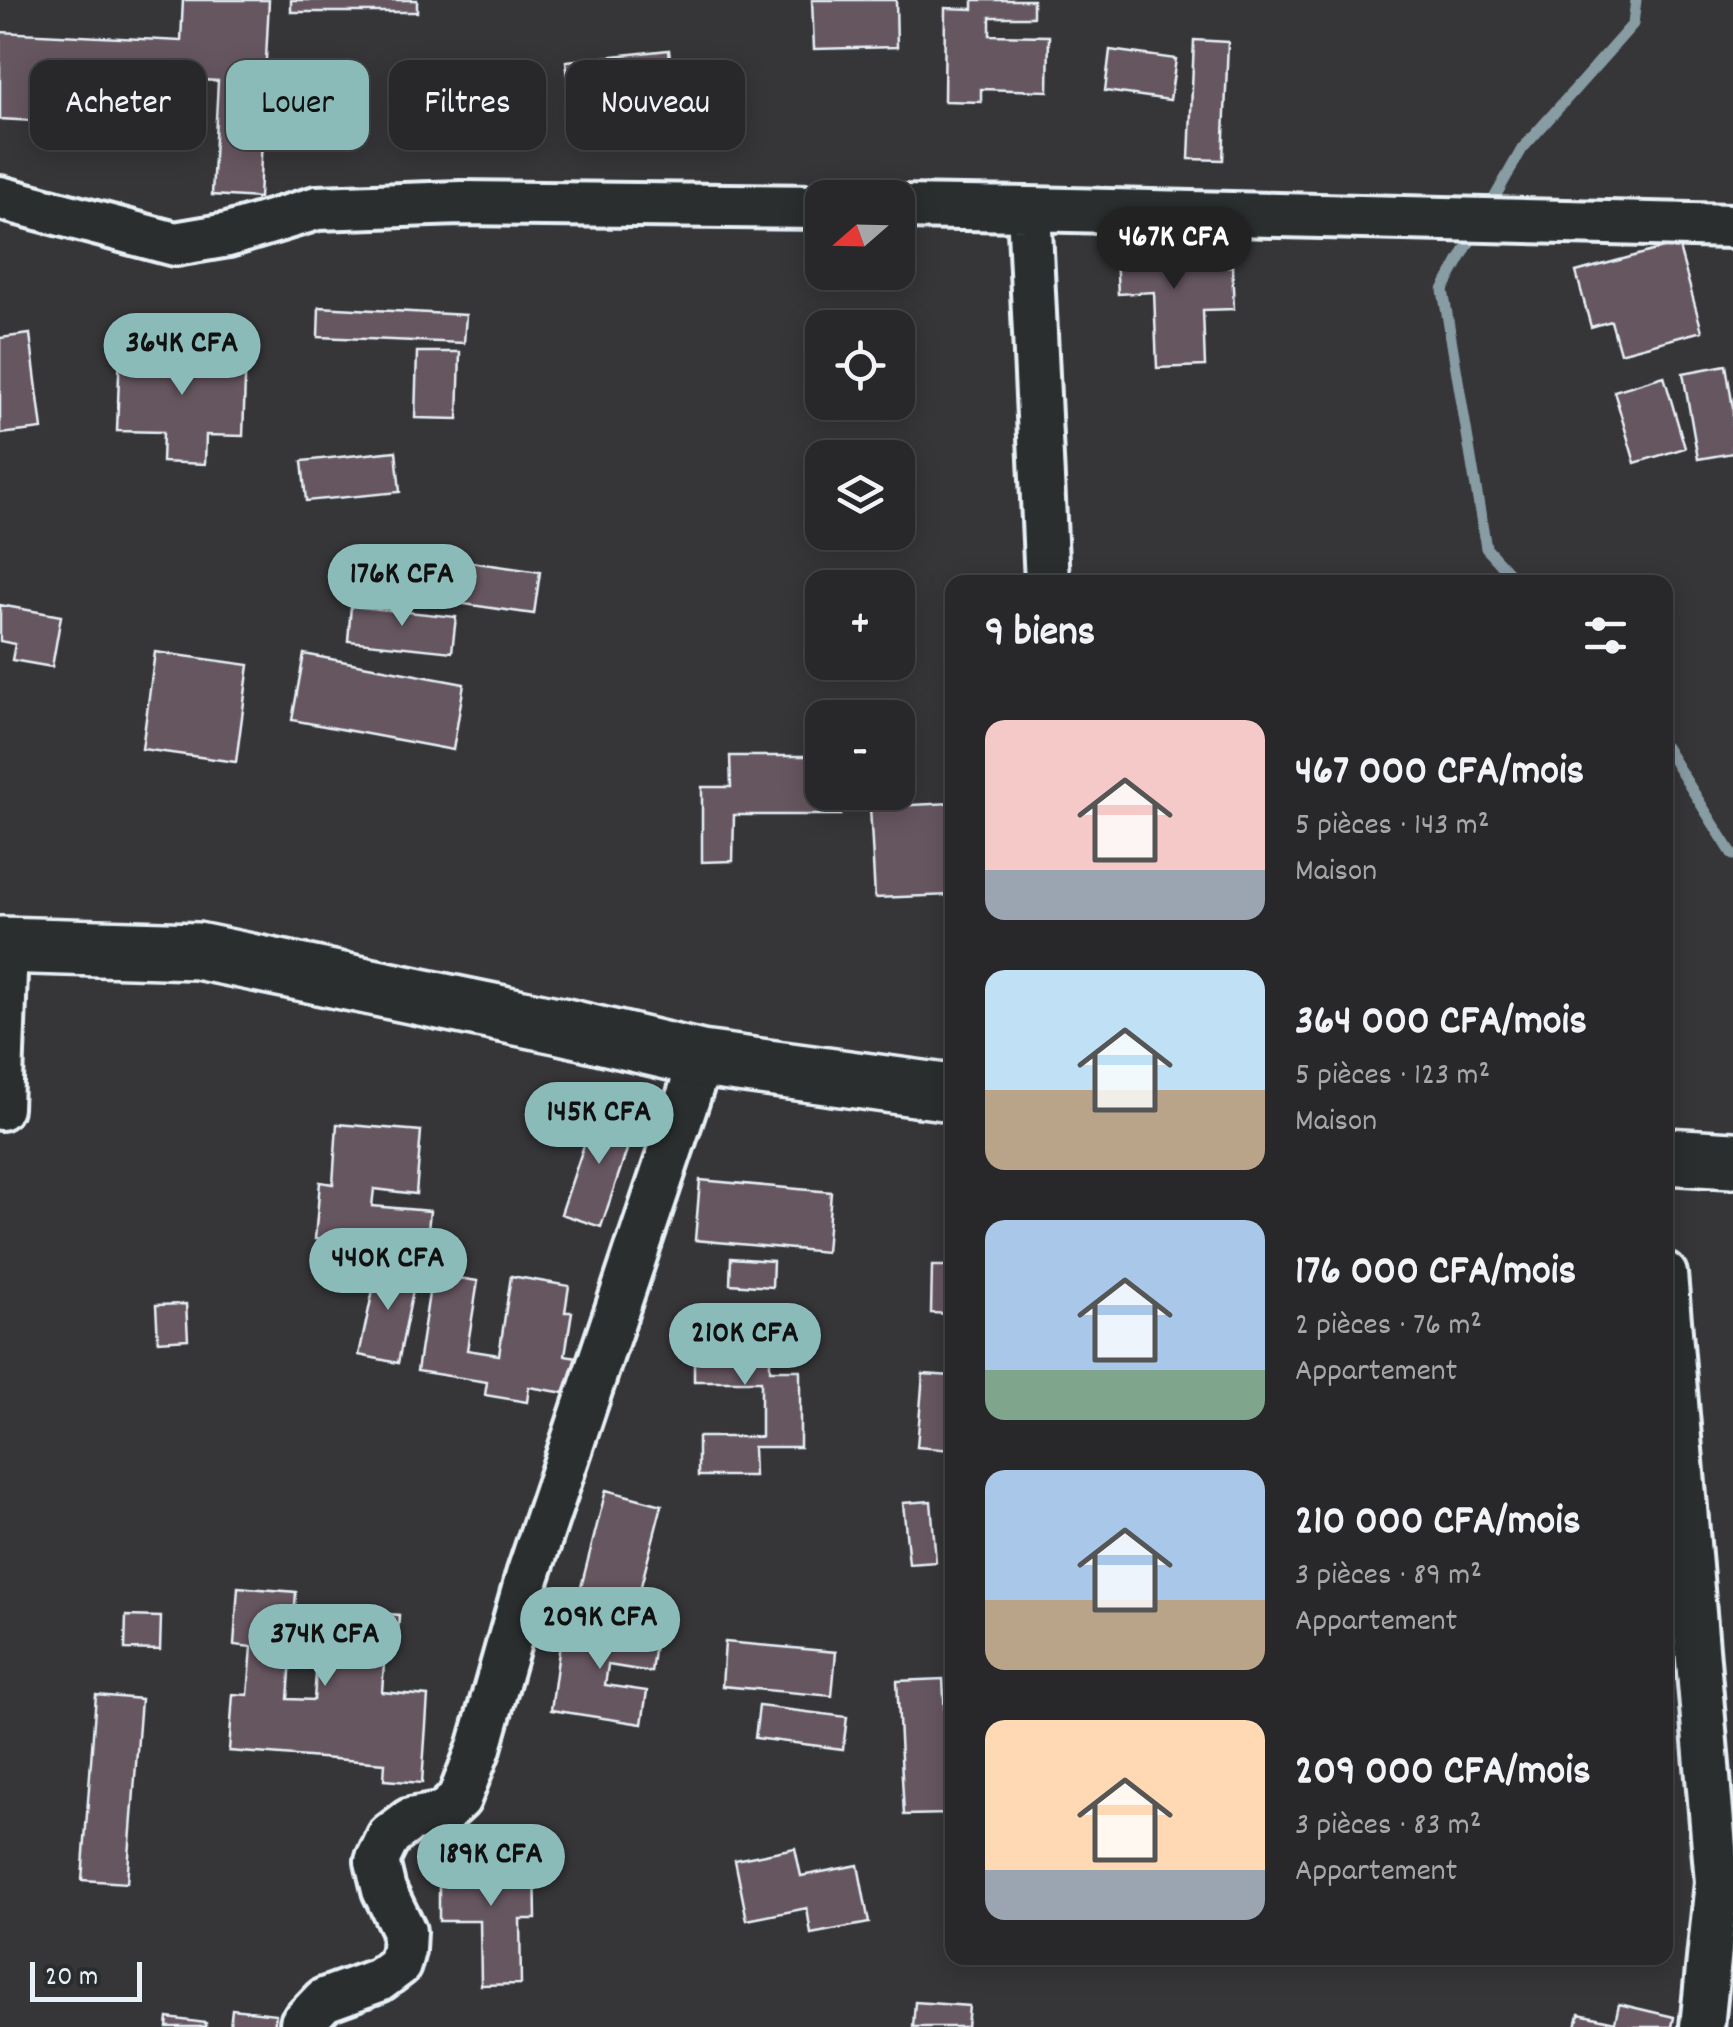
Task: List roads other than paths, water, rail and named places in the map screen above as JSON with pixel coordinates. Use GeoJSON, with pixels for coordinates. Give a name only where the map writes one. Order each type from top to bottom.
{"type":"FeatureCollection","features":[{"type":"Feature","properties":{"kind":"main road"},"geometry":{"type":"LineString","coordinates":[[3,945],[197,951],[561,1026],[701,1060],[945,1092]]}},
{"type":"Feature","properties":{"kind":"main road"},"geometry":{"type":"LineString","coordinates":[[1673,1156],[1733,1160]]}},
{"type":"Feature","properties":{"kind":"street"},"geometry":{"type":"LineString","coordinates":[[0,198],[175,244],[228,235],[317,208],[461,203],[805,207]]}},
{"type":"Feature","properties":{"kind":"street"},"geometry":{"type":"LineString","coordinates":[[915,208],[1733,226]]}},
{"type":"Feature","properties":{"kind":"street"},"geometry":{"type":"LineString","coordinates":[[1029,208],[1048,575]]}},
{"type":"Feature","properties":{"kind":"street"},"geometry":{"type":"LineString","coordinates":[[0,1108],[3,945]]}},
{"type":"Feature","properties":{"kind":"street"},"geometry":{"type":"LineString","coordinates":[[302,2027],[324,2000],[378,1980],[399,1965],[404,1931],[384,1890],[377,1861],[390,1836],[410,1820],[443,1814],[459,1799],[479,1748],[528,1575],[701,1060]]}},
{"type":"Feature","properties":{"kind":"street"},"geometry":{"type":"LineString","coordinates":[[1673,1366],[1718,1882],[1702,2027]]}},
{"type":"Feature","properties":{"kind":"waterway"},"geometry":{"type":"LineString","coordinates":[[1488,209],[1522,149],[1633,24],[1636,0]]}},
{"type":"Feature","properties":{"kind":"waterway"},"geometry":{"type":"LineString","coordinates":[[1476,230],[1443,290],[1486,548],[1511,575]]}},
{"type":"Feature","properties":{"kind":"waterway"},"geometry":{"type":"LineString","coordinates":[[1673,760],[1733,855]]}}]}
